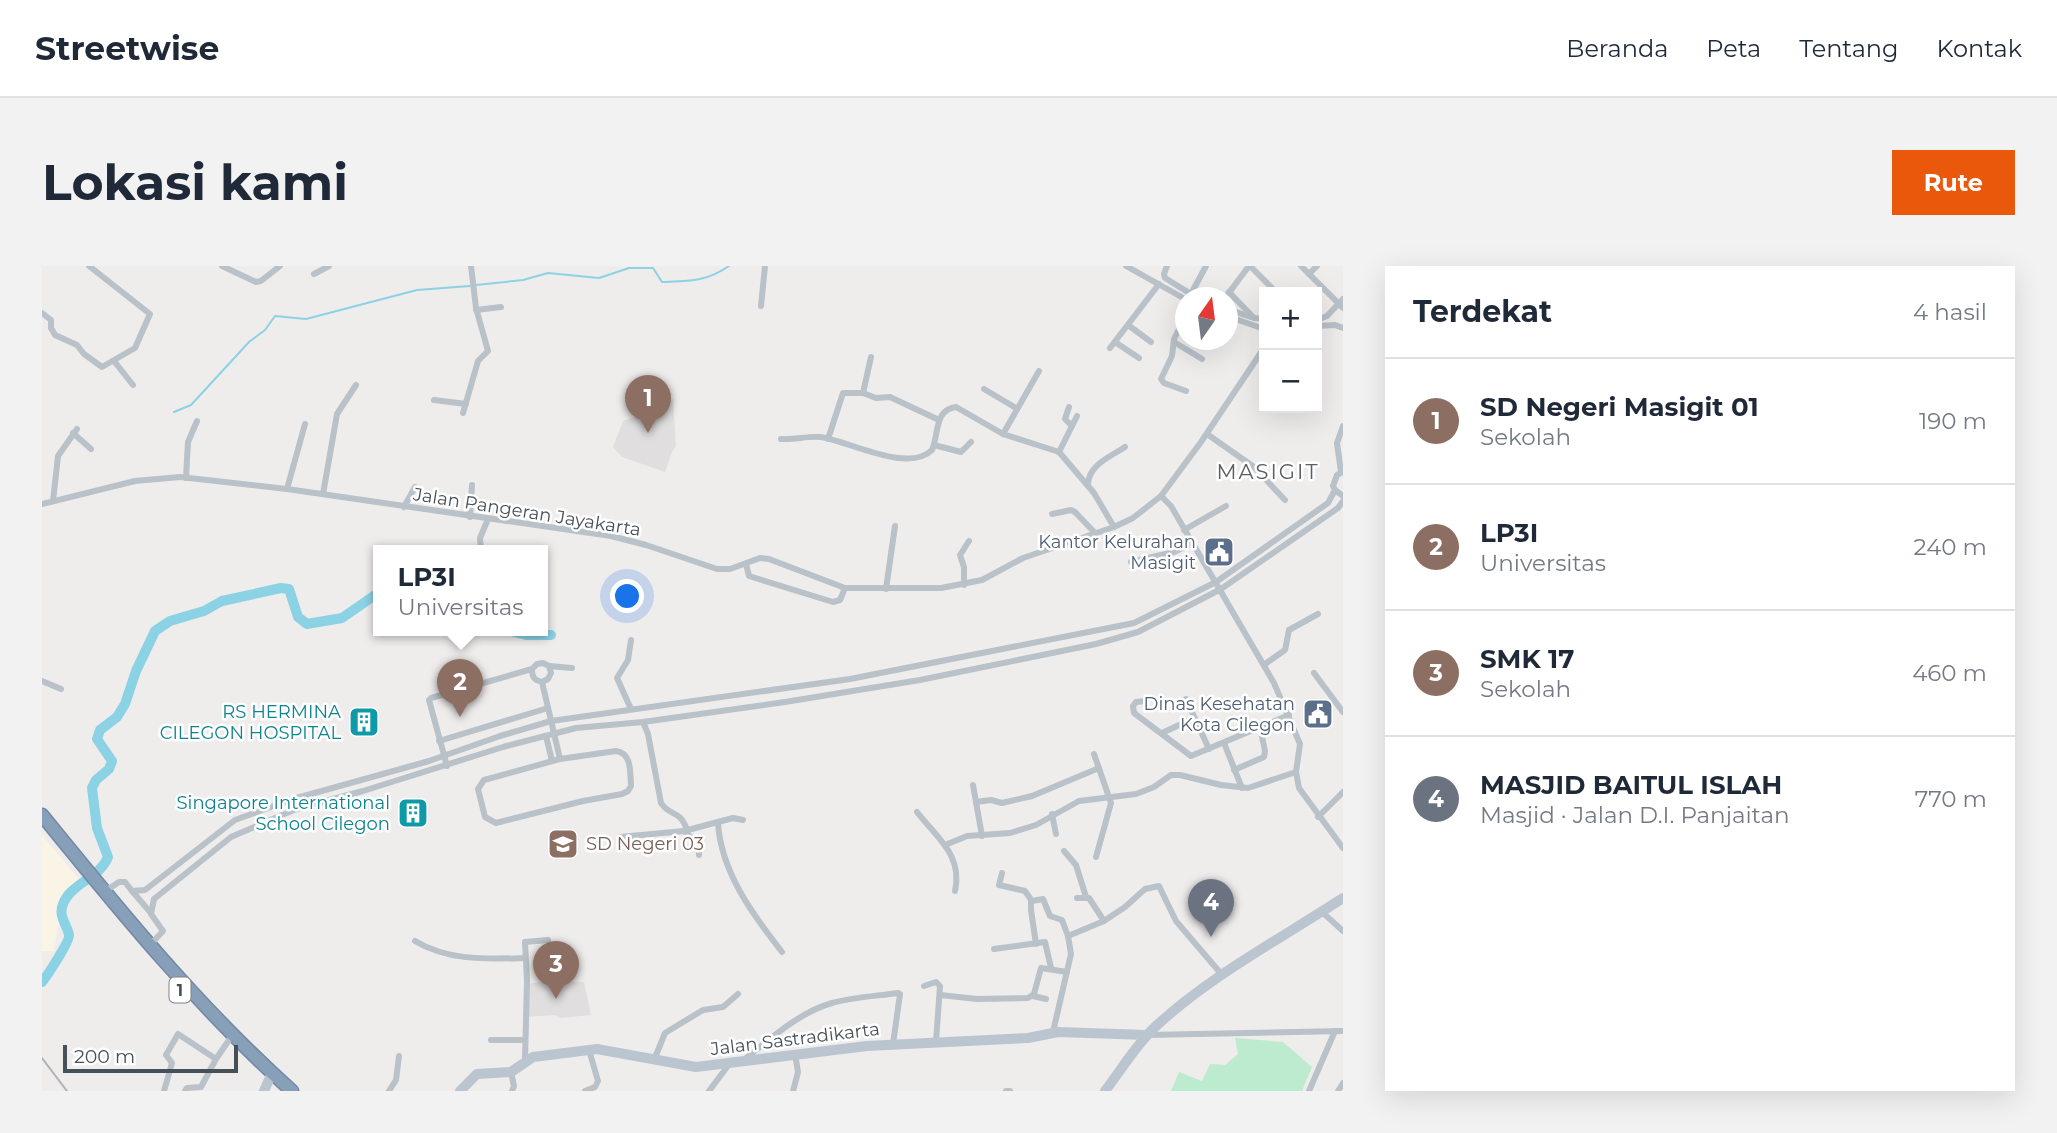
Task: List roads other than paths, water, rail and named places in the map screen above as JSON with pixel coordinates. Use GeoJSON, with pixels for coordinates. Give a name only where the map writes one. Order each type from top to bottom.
{"type":"FeatureCollection","features":[{"type":"Feature","properties":{"kind":"highway","name":"1"},"geometry":{"type":"LineString","coordinates":[[42,815],[93,884],[187,998],[268,1081],[282,1091]]}},
{"type":"Feature","properties":{"kind":"highway","name":"1"},"geometry":{"type":"LineString","coordinates":[[42,828],[150,944],[268,1081],[292,1091]]}},
{"type":"Feature","properties":{"kind":"street"},"geometry":{"type":"LineString","coordinates":[[42,313],[51,320],[55,335],[77,345],[99,365],[104,367],[127,354],[139,341],[150,314],[89,266]]}},
{"type":"Feature","properties":{"kind":"street"},"geometry":{"type":"LineString","coordinates":[[222,266],[256,282],[280,266]]}},
{"type":"Feature","properties":{"kind":"street"},"geometry":{"type":"LineString","coordinates":[[314,274],[330,266]]}},
{"type":"Feature","properties":{"kind":"street"},"geometry":{"type":"LineString","coordinates":[[463,413],[478,361],[488,352],[476,310],[471,266]]}},
{"type":"Feature","properties":{"kind":"street"},"geometry":{"type":"LineString","coordinates":[[761,306],[765,266]]}},
{"type":"Feature","properties":{"kind":"street"},"geometry":{"type":"LineString","coordinates":[[1126,266],[1175,291]]}},
{"type":"Feature","properties":{"kind":"street"},"geometry":{"type":"LineString","coordinates":[[1167,266],[1165,278],[1176,287]]}},
{"type":"Feature","properties":{"kind":"street"},"geometry":{"type":"LineString","coordinates":[[1193,287],[1206,266]]}},
{"type":"Feature","properties":{"kind":"street"},"geometry":{"type":"LineString","coordinates":[[1233,287],[1249,266],[1271,287]]}},
{"type":"Feature","properties":{"kind":"street"},"geometry":{"type":"LineString","coordinates":[[1305,269],[1317,266]]}},
{"type":"Feature","properties":{"kind":"street"},"geometry":{"type":"LineString","coordinates":[[1305,269],[1342,303],[1322,318]]}},
{"type":"Feature","properties":{"kind":"street"},"geometry":{"type":"LineString","coordinates":[[1139,358],[1112,345],[1159,284]]}},
{"type":"Feature","properties":{"kind":"street"},"geometry":{"type":"LineString","coordinates":[[1238,304],[1254,318]]}},
{"type":"Feature","properties":{"kind":"street"},"geometry":{"type":"LineString","coordinates":[[476,310],[500,307]]}},
{"type":"Feature","properties":{"kind":"street"},"geometry":{"type":"LineString","coordinates":[[1238,313],[1259,318]]}},
{"type":"Feature","properties":{"kind":"street"},"geometry":{"type":"LineString","coordinates":[[1238,320],[1259,326]]}},
{"type":"Feature","properties":{"kind":"street"},"geometry":{"type":"LineString","coordinates":[[1128,325],[1151,342]]}},
{"type":"Feature","properties":{"kind":"street"},"geometry":{"type":"LineString","coordinates":[[1322,326],[1335,325],[1343,328]]}},
{"type":"Feature","properties":{"kind":"street"},"geometry":{"type":"LineString","coordinates":[[1186,391],[1164,383],[1161,379],[1172,356],[1174,342],[1202,359]]}},
{"type":"Feature","properties":{"kind":"street","name":"Jalan Pangeran Jayakarta"},"geometry":{"type":"LineString","coordinates":[[42,504],[135,481],[186,478],[287,489],[611,536],[717,569],[730,569],[760,558],[769,559],[845,588],[886,589],[964,584],[982,580],[1023,558],[1096,534],[1133,518],[1161,496],[1263,350]]}},
{"type":"Feature","properties":{"kind":"street"},"geometry":{"type":"LineString","coordinates":[[863,393],[871,357]]}},
{"type":"Feature","properties":{"kind":"street"},"geometry":{"type":"LineString","coordinates":[[114,361],[134,385]]}},
{"type":"Feature","properties":{"kind":"street"},"geometry":{"type":"LineString","coordinates":[[1003,434],[1039,371]]}},
{"type":"Feature","properties":{"kind":"street"},"geometry":{"type":"LineString","coordinates":[[323,495],[337,414],[356,385]]}},
{"type":"Feature","properties":{"kind":"street"},"geometry":{"type":"LineString","coordinates":[[984,389],[1016,408]]}},
{"type":"Feature","properties":{"kind":"street"},"geometry":{"type":"LineString","coordinates":[[828,439],[840,395],[848,392],[863,393],[876,398],[890,397],[939,420]]}},
{"type":"Feature","properties":{"kind":"street"},"geometry":{"type":"LineString","coordinates":[[434,400],[466,404]]}},
{"type":"Feature","properties":{"kind":"street"},"geometry":{"type":"LineString","coordinates":[[781,439],[817,437],[891,458],[923,456],[929,454],[934,446],[939,420],[944,411],[956,407],[1003,434],[1059,452],[1104,506],[1114,527]]}},
{"type":"Feature","properties":{"kind":"street"},"geometry":{"type":"LineString","coordinates":[[1069,407],[1065,421],[1072,426]]}},
{"type":"Feature","properties":{"kind":"street"},"geometry":{"type":"LineString","coordinates":[[1059,452],[1077,416]]}},
{"type":"Feature","properties":{"kind":"street"},"geometry":{"type":"LineString","coordinates":[[186,478],[188,442],[197,421]]}},
{"type":"Feature","properties":{"kind":"street"},"geometry":{"type":"LineString","coordinates":[[287,489],[305,424]]}},
{"type":"Feature","properties":{"kind":"street"},"geometry":{"type":"LineString","coordinates":[[132,891],[145,890],[235,820],[551,721],[856,678],[1133,623],[1216,582],[1328,503],[1335,490],[1334,481],[1342,472],[1338,443],[1343,426]]}},
{"type":"Feature","properties":{"kind":"street"},"geometry":{"type":"LineString","coordinates":[[53,501],[58,456],[75,431],[91,449]]}},
{"type":"Feature","properties":{"kind":"street"},"geometry":{"type":"LineString","coordinates":[[1207,433],[1262,473],[1285,500]]}},
{"type":"Feature","properties":{"kind":"street"},"geometry":{"type":"LineString","coordinates":[[934,446],[961,452],[971,442]]}},
{"type":"Feature","properties":{"kind":"street"},"geometry":{"type":"LineString","coordinates":[[1088,485],[1092,469],[1125,447]]}},
{"type":"Feature","properties":{"kind":"street"},"geometry":{"type":"LineString","coordinates":[[470,517],[472,485]]}},
{"type":"Feature","properties":{"kind":"street"},"geometry":{"type":"LineString","coordinates":[[404,507],[415,487]]}},
{"type":"Feature","properties":{"kind":"street"},"geometry":{"type":"LineString","coordinates":[[151,914],[154,899],[231,837],[296,809],[554,733],[854,691],[1096,644],[1138,632],[1221,589],[1338,508],[1343,498],[1335,490]]}},
{"type":"Feature","properties":{"kind":"street"},"geometry":{"type":"LineString","coordinates":[[1161,496],[1171,506],[1191,544],[1265,664],[1300,744],[1296,772],[1299,788],[1343,848]]}},
{"type":"Feature","properties":{"kind":"street"},"geometry":{"type":"LineString","coordinates":[[1184,530],[1226,506]]}},
{"type":"Feature","properties":{"kind":"street"},"geometry":{"type":"LineString","coordinates":[[1052,514],[1071,510],[1096,534]]}},
{"type":"Feature","properties":{"kind":"street"},"geometry":{"type":"LineString","coordinates":[[481,545],[481,536],[488,519]]}},
{"type":"Feature","properties":{"kind":"street"},"geometry":{"type":"LineString","coordinates":[[886,589],[895,526]]}},
{"type":"Feature","properties":{"kind":"street"},"geometry":{"type":"LineString","coordinates":[[964,584],[964,567],[960,555],[969,541]]}},
{"type":"Feature","properties":{"kind":"street"},"geometry":{"type":"LineString","coordinates":[[1131,562],[1174,552],[1191,544]]}},
{"type":"Feature","properties":{"kind":"street"},"geometry":{"type":"LineString","coordinates":[[746,564],[749,576],[833,602],[840,599],[845,588]]}},
{"type":"Feature","properties":{"kind":"street"},"geometry":{"type":"LineString","coordinates":[[1265,664],[1285,650],[1289,630],[1318,614]]}},
{"type":"Feature","properties":{"kind":"street"},"geometry":{"type":"LineString","coordinates":[[631,640],[628,660],[617,678],[631,709]]}},
{"type":"Feature","properties":{"kind":"street"},"geometry":{"type":"LineString","coordinates":[[447,766],[429,705],[431,698],[532,669],[537,664],[572,668]]}},
{"type":"Feature","properties":{"kind":"street"},"geometry":{"type":"LineString","coordinates":[[532,669],[532,675],[542,682],[548,679],[551,673],[549,666]]}},
{"type":"Feature","properties":{"kind":"street"},"geometry":{"type":"LineString","coordinates":[[1314,673],[1343,712]]}},
{"type":"Feature","properties":{"kind":"street"},"geometry":{"type":"LineString","coordinates":[[854,691],[856,678]]}},
{"type":"Feature","properties":{"kind":"street"},"geometry":{"type":"LineString","coordinates":[[42,681],[61,689]]}},
{"type":"Feature","properties":{"kind":"street"},"geometry":{"type":"LineString","coordinates":[[542,682],[560,759]]}},
{"type":"Feature","properties":{"kind":"street"},"geometry":{"type":"LineString","coordinates":[[1186,699],[1209,749]]}},
{"type":"Feature","properties":{"kind":"street"},"geometry":{"type":"LineString","coordinates":[[1146,701],[1136,702],[1134,713],[1188,756],[1194,756],[1289,715]]}},
{"type":"Feature","properties":{"kind":"street"},"geometry":{"type":"LineString","coordinates":[[439,741],[548,708]]}},
{"type":"Feature","properties":{"kind":"street"},"geometry":{"type":"LineString","coordinates":[[1162,733],[1195,718]]}},
{"type":"Feature","properties":{"kind":"street"},"geometry":{"type":"LineString","coordinates":[[643,722],[648,734],[661,803],[664,808],[681,816],[685,831],[699,846],[699,855]]}},
{"type":"Feature","properties":{"kind":"street"},"geometry":{"type":"LineString","coordinates":[[1234,770],[1264,757],[1260,727]]}},
{"type":"Feature","properties":{"kind":"street"},"geometry":{"type":"LineString","coordinates":[[545,736],[552,761]]}},
{"type":"Feature","properties":{"kind":"street"},"geometry":{"type":"LineString","coordinates":[[1224,743],[1242,788]]}},
{"type":"Feature","properties":{"kind":"street"},"geometry":{"type":"LineString","coordinates":[[621,751],[628,757],[630,789],[622,794],[496,822],[485,817],[478,795],[481,782],[560,759],[621,751]]}},
{"type":"Feature","properties":{"kind":"street"},"geometry":{"type":"LineString","coordinates":[[452,753],[455,763]]}},
{"type":"Feature","properties":{"kind":"street"},"geometry":{"type":"LineString","coordinates":[[1094,754],[1110,797],[1097,857]]}},
{"type":"Feature","properties":{"kind":"street"},"geometry":{"type":"LineString","coordinates":[[976,802],[991,800],[1002,803],[1032,796],[1099,768]]}},
{"type":"Feature","properties":{"kind":"street"},"geometry":{"type":"LineString","coordinates":[[945,845],[967,836],[1010,833],[1035,824],[1079,801],[1143,791],[1175,775],[1242,788],[1296,772]]}},
{"type":"Feature","properties":{"kind":"street"},"geometry":{"type":"LineString","coordinates":[[973,785],[982,836]]}},
{"type":"Feature","properties":{"kind":"street"},"geometry":{"type":"LineString","coordinates":[[324,790],[328,801]]}},
{"type":"Feature","properties":{"kind":"street"},"geometry":{"type":"LineString","coordinates":[[1318,817],[1342,796]]}},
{"type":"Feature","properties":{"kind":"street"},"geometry":{"type":"LineString","coordinates":[[917,812],[945,845],[957,871],[955,891]]}},
{"type":"Feature","properties":{"kind":"street"},"geometry":{"type":"LineString","coordinates":[[1052,814],[1056,834]]}},
{"type":"Feature","properties":{"kind":"street"},"geometry":{"type":"LineString","coordinates":[[620,837],[685,831],[733,818],[743,820]]}},
{"type":"Feature","properties":{"kind":"street"},"geometry":{"type":"LineString","coordinates":[[718,823],[719,837],[736,883],[782,952]]}},
{"type":"Feature","properties":{"kind":"street"},"geometry":{"type":"LineString","coordinates":[[1065,851],[1076,865],[1086,897],[1104,921]]}},
{"type":"Feature","properties":{"kind":"street"},"geometry":{"type":"LineString","coordinates":[[1002,873],[999,885],[1025,891],[1031,901],[1036,944]]}},
{"type":"Feature","properties":{"kind":"street"},"geometry":{"type":"LineString","coordinates":[[93,884],[125,882],[163,931],[150,944]]}},
{"type":"Feature","properties":{"kind":"street"},"geometry":{"type":"LineString","coordinates":[[1068,936],[1104,921],[1125,907],[1139,893],[1159,886],[1176,921],[1223,976]]}},
{"type":"Feature","properties":{"kind":"street"},"geometry":{"type":"LineString","coordinates":[[145,890],[154,899]]}},
{"type":"Feature","properties":{"kind":"street"},"geometry":{"type":"LineString","coordinates":[[1077,898],[1086,897]]}},
{"type":"Feature","properties":{"kind":"street"},"geometry":{"type":"LineString","coordinates":[[1105,1091],[1147,1035],[1176,1009],[1343,898]]}},
{"type":"Feature","properties":{"kind":"street"},"geometry":{"type":"LineString","coordinates":[[1031,901],[1044,899],[1050,916],[1062,920],[1071,951],[1053,1032]]}},
{"type":"Feature","properties":{"kind":"street"},"geometry":{"type":"LineString","coordinates":[[1322,912],[1343,931]]}},
{"type":"Feature","properties":{"kind":"street"},"geometry":{"type":"LineString","coordinates":[[525,1060],[527,981],[524,945],[527,941],[548,940]]}},
{"type":"Feature","properties":{"kind":"street"},"geometry":{"type":"LineString","coordinates":[[415,941],[430,949],[470,958],[524,958]]}},
{"type":"Feature","properties":{"kind":"street"},"geometry":{"type":"LineString","coordinates":[[994,950],[1046,943],[1051,968]]}},
{"type":"Feature","properties":{"kind":"street"},"geometry":{"type":"LineString","coordinates":[[1033,996],[1040,970],[1051,968],[1067,972]]}},
{"type":"Feature","properties":{"kind":"street"},"geometry":{"type":"LineString","coordinates":[[925,986],[938,982],[940,995],[936,1041]]}},
{"type":"Feature","properties":{"kind":"street"},"geometry":{"type":"LineString","coordinates":[[744,1060],[770,1039],[816,1009],[836,1002],[898,993],[893,1044]]}},
{"type":"Feature","properties":{"kind":"street"},"geometry":{"type":"LineString","coordinates":[[654,1060],[665,1033],[703,1010],[723,1007],[738,994]]}},
{"type":"Feature","properties":{"kind":"street"},"geometry":{"type":"LineString","coordinates":[[940,995],[977,999],[1025,999],[1033,996],[1046,999]]}},
{"type":"Feature","properties":{"kind":"street"},"geometry":{"type":"LineString","coordinates":[[1147,1035],[1339,1031],[1309,1091]]}},
{"type":"Feature","properties":{"kind":"street","name":"Jalan Sastradikarta"},"geometry":{"type":"LineString","coordinates":[[510,1072],[533,1057],[604,1049],[687,1066],[893,1044],[1028,1038],[1053,1032],[1147,1035]]}},
{"type":"Feature","properties":{"kind":"street"},"geometry":{"type":"LineString","coordinates":[[164,1091],[172,1063],[166,1055],[178,1034],[216,1059]]}},
{"type":"Feature","properties":{"kind":"street"},"geometry":{"type":"LineString","coordinates":[[185,1091],[187,1088],[201,1087],[229,1040]]}},
{"type":"Feature","properties":{"kind":"street"},"geometry":{"type":"LineString","coordinates":[[491,1040],[525,1040]]}},
{"type":"Feature","properties":{"kind":"street"},"geometry":{"type":"LineString","coordinates":[[585,1091],[595,1087],[598,1081],[589,1050]]}},
{"type":"Feature","properties":{"kind":"street"},"geometry":{"type":"LineString","coordinates":[[793,1091],[798,1072],[796,1054]]}},
{"type":"Feature","properties":{"kind":"street"},"geometry":{"type":"LineString","coordinates":[[389,1091],[396,1080],[399,1056]]}},
{"type":"Feature","properties":{"kind":"street"},"geometry":{"type":"LineString","coordinates":[[709,1091],[730,1063]]}},
{"type":"Feature","properties":{"kind":"street"},"geometry":{"type":"LineString","coordinates":[[460,1091],[477,1074],[510,1072],[514,1086],[512,1091]]}},
{"type":"Feature","properties":{"kind":"street"},"geometry":{"type":"LineString","coordinates":[[1338,1091],[1343,1083]]}},
{"type":"Feature","properties":{"kind":"waterway"},"geometry":{"type":"LineString","coordinates":[[476,285],[523,280],[548,273],[599,278],[629,268],[653,268],[662,282],[689,281],[705,278],[729,266]]}},
{"type":"Feature","properties":{"kind":"waterway"},"geometry":{"type":"LineString","coordinates":[[174,412],[191,405],[249,342],[265,330],[275,316],[306,319],[417,290],[470,286]]}},
{"type":"Feature","properties":{"kind":"waterway"},"geometry":{"type":"LineString","coordinates":[[42,982],[69,935],[63,920],[63,904],[72,891],[99,870],[108,857],[97,828],[92,788],[96,780],[109,769],[112,761],[97,739],[100,730],[117,717],[125,704],[136,671],[155,631],[170,621],[204,611],[222,601],[281,588],[289,589],[298,617],[307,624],[342,618],[373,596]]}},
{"type":"Feature","properties":{"kind":"railway"},"geometry":{"type":"LineString","coordinates":[[42,1058],[67,1091]]}},
{"type":"Feature","properties":{"kind":"place","name":"SD Negeri Masigit 01"},"geometry":{"type":"Point","coordinates":[648,433]}},
{"type":"Feature","properties":{"kind":"place","name":"Kantor Kelurahan Masigit"},"geometry":{"type":"Point","coordinates":[1219,552]}},
{"type":"Feature","properties":{"kind":"place","name":"Dinas Kesehatan Kota Cilegon"},"geometry":{"type":"Point","coordinates":[1318,714]}},
{"type":"Feature","properties":{"kind":"place","name":"LP3I"},"geometry":{"type":"Point","coordinates":[460,717]}},
{"type":"Feature","properties":{"kind":"place","name":"RS HERMINA CILEGON HOSPITAL"},"geometry":{"type":"Point","coordinates":[364,722]}},
{"type":"Feature","properties":{"kind":"place","name":"Singapore International School Cilegon"},"geometry":{"type":"Point","coordinates":[413,813]}},
{"type":"Feature","properties":{"kind":"place","name":"SD Negeri 03"},"geometry":{"type":"Point","coordinates":[563,844]}},
{"type":"Feature","properties":{"kind":"place","name":"MASJID BAITUL ISLAH"},"geometry":{"type":"Point","coordinates":[1211,937]}},
{"type":"Feature","properties":{"kind":"place","name":"SMK 17"},"geometry":{"type":"Point","coordinates":[556,999]}},
{"type":"Feature","properties":{"kind":"district","name":"MASIGIT"},"geometry":{"type":"Point","coordinates":[1268,472]}}]}
